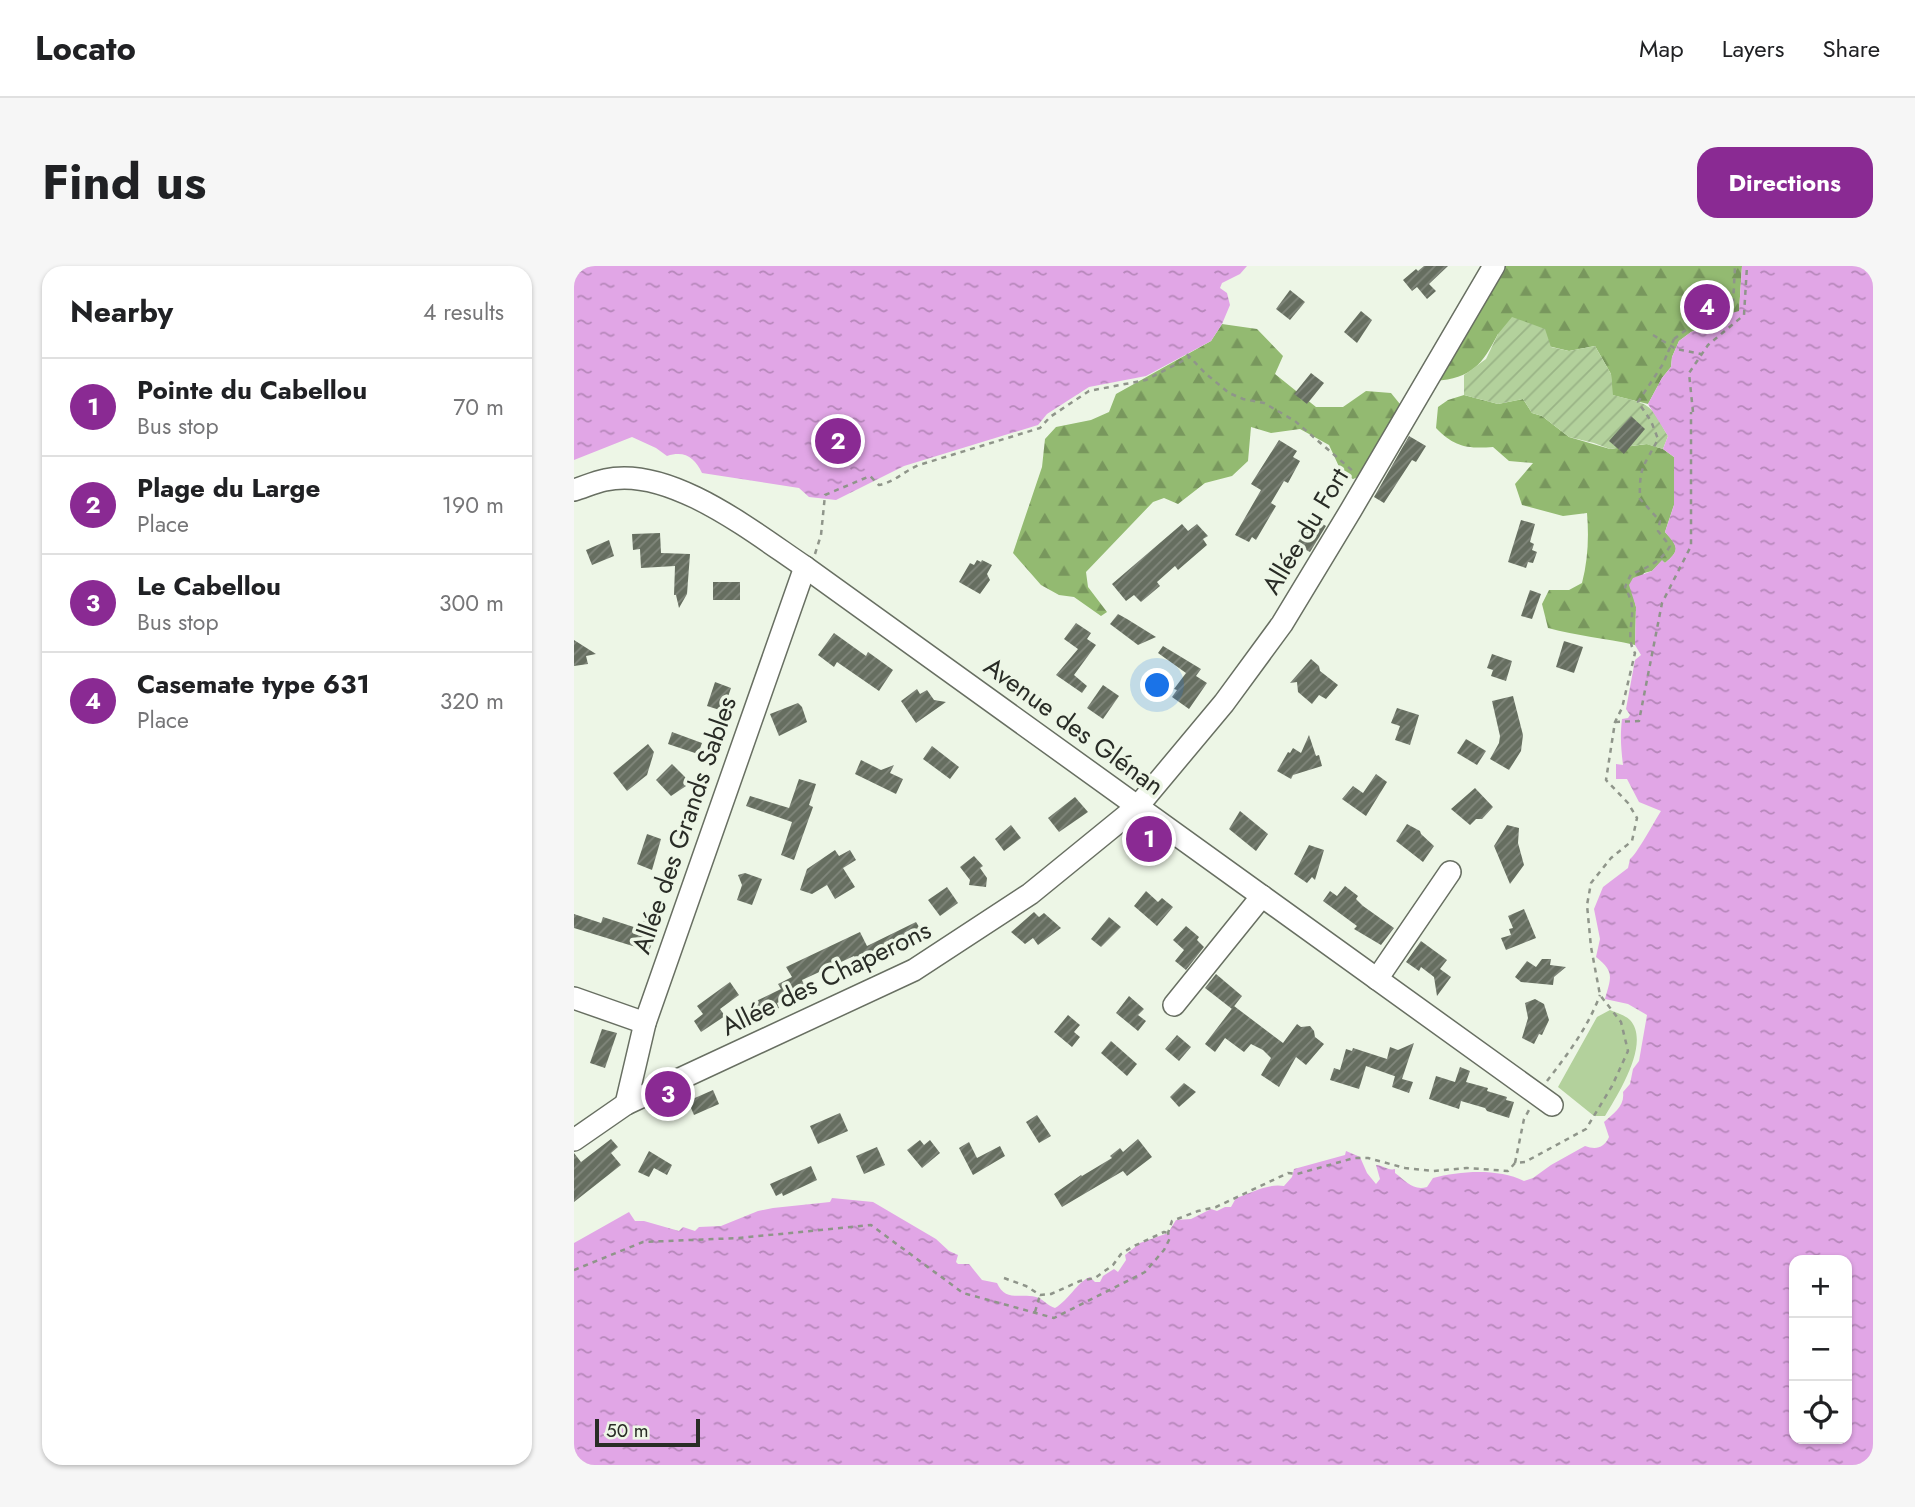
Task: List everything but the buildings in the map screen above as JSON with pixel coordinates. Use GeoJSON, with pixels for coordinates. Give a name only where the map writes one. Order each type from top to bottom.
{"type":"FeatureCollection","features":[{"type":"Feature","properties":{"kind":"street","name":"Allée du Fort"},"geometry":{"type":"LineString","coordinates":[[1138,806],[1224,703],[1269,642],[1311,578],[1494,266]]}},
{"type":"Feature","properties":{"kind":"street","name":"Avenue des Glénan"},"geometry":{"type":"LineString","coordinates":[[574,490],[607,479],[647,480],[701,499],[808,569],[1544,1100]]}},
{"type":"Feature","properties":{"kind":"street","name":"Allée des Grands Sables"},"geometry":{"type":"LineString","coordinates":[[626,1104],[645,1023],[808,569]]}},
{"type":"Feature","properties":{"kind":"street","name":"Allée des Chaperons"},"geometry":{"type":"LineString","coordinates":[[574,1140],[626,1104],[914,970],[1030,894],[1138,806]]}},
{"type":"Feature","properties":{"kind":"street"},"geometry":{"type":"LineString","coordinates":[[1377,979],[1450,872]]}},
{"type":"Feature","properties":{"kind":"street"},"geometry":{"type":"LineString","coordinates":[[1174,1005],[1262,895]]}},
{"type":"Feature","properties":{"kind":"street"},"geometry":{"type":"LineString","coordinates":[[574,998],[645,1023]]}},
{"type":"Feature","properties":{"kind":"path"},"geometry":{"type":"LineString","coordinates":[[1515,1163],[1525,1162],[1586,1129],[1612,1086],[1628,1051],[1621,1022],[1600,995],[1587,905],[1591,883],[1611,858],[1632,841],[1637,818],[1628,803],[1606,780],[1615,722],[1622,708],[1635,653],[1630,639],[1632,607],[1625,587],[1631,574],[1650,568],[1659,557],[1666,554],[1670,546],[1658,531],[1660,521],[1640,499],[1640,475],[1645,459],[1658,439],[1651,421],[1638,402],[1663,365],[1674,339],[1691,326],[1733,305],[1735,266]]}},
{"type":"Feature","properties":{"kind":"path"},"geometry":{"type":"LineString","coordinates":[[1615,722],[1639,721],[1662,603],[1691,546],[1692,413],[1689,373],[1709,345],[1744,315],[1747,266]]}},
{"type":"Feature","properties":{"kind":"path"},"geometry":{"type":"LineString","coordinates":[[1653,335],[1676,349],[1702,354]]}},
{"type":"Feature","properties":{"kind":"path"},"geometry":{"type":"LineString","coordinates":[[808,569],[821,535],[825,495],[870,476],[879,485],[887,483],[919,465],[1040,428],[1050,417],[1089,391],[1146,380],[1189,355],[1216,384],[1229,393],[1242,399],[1264,403],[1295,421],[1367,484]]}},
{"type":"Feature","properties":{"kind":"path"},"geometry":{"type":"LineString","coordinates":[[574,1270],[643,1242],[739,1238],[871,1225],[962,1293],[1054,1318],[1145,1272],[1164,1250],[1170,1238],[1168,1233],[1172,1221],[1216,1207],[1288,1173],[1297,1174],[1354,1158],[1368,1158],[1405,1168],[1433,1171],[1467,1168],[1508,1171],[1515,1163],[1524,1119],[1544,1100],[1593,1013],[1600,995]]}},
{"type":"Feature","properties":{"kind":"path"},"geometry":{"type":"LineString","coordinates":[[1004,1278],[1026,1286],[1040,1295],[1051,1294],[1080,1280],[1095,1278],[1132,1247],[1164,1232],[1168,1233]]}},
{"type":"Feature","properties":{"kind":"path"},"geometry":{"type":"LineString","coordinates":[[1034,1313],[1040,1295]]}},
{"type":"Feature","properties":{"kind":"green space"},"geometry":{"type":"Polygon","coordinates":[[[1501,266],[1742,266],[1739,312],[1725,315],[1725,318],[1691,332],[1679,341],[1671,367],[1648,404],[1612,395],[1611,374],[1595,346],[1569,351],[1498,334],[1487,354],[1474,368],[1458,377],[1435,381],[1501,266]]]}},
{"type":"Feature","properties":{"kind":"green space"},"geometry":{"type":"Polygon","coordinates":[[[1512,317],[1545,329],[1551,347],[1569,351],[1595,346],[1611,374],[1613,395],[1642,403],[1657,416],[1668,436],[1663,449],[1646,444],[1610,449],[1569,437],[1542,416],[1532,413],[1523,399],[1498,404],[1464,395],[1464,375],[1486,359],[1498,334],[1512,317]]]}},
{"type":"Feature","properties":{"kind":"green space"},"geometry":{"type":"Polygon","coordinates":[[[1222,324],[1257,329],[1283,356],[1275,374],[1316,407],[1343,407],[1366,391],[1391,393],[1404,409],[1368,473],[1353,479],[1341,471],[1329,445],[1300,429],[1271,433],[1251,427],[1248,461],[1232,476],[1205,483],[1178,504],[1164,498],[1153,502],[1086,572],[1088,587],[1107,612],[1101,616],[1074,597],[1059,595],[1041,585],[1013,553],[1042,467],[1045,439],[1056,427],[1091,420],[1109,412],[1116,394],[1211,341],[1222,324]]]}},
{"type":"Feature","properties":{"kind":"green space"},"geometry":{"type":"Polygon","coordinates":[[[1464,395],[1498,404],[1523,399],[1532,413],[1542,416],[1569,437],[1610,449],[1647,444],[1663,449],[1674,457],[1674,505],[1665,532],[1676,548],[1674,555],[1665,563],[1662,561],[1652,571],[1644,573],[1633,594],[1636,607],[1635,645],[1548,628],[1542,604],[1549,590],[1569,590],[1582,583],[1588,548],[1587,513],[1563,516],[1522,505],[1515,484],[1533,463],[1509,461],[1493,447],[1476,448],[1455,443],[1436,428],[1438,407],[1448,400],[1464,395]]]}},
{"type":"Feature","properties":{"kind":"green space"},"geometry":{"type":"Polygon","coordinates":[[[1610,1010],[1630,1020],[1637,1042],[1630,1068],[1605,1116],[1594,1116],[1558,1087],[1597,1017],[1610,1010]]]}},
{"type":"Feature","properties":{"kind":"water"},"geometry":{"type":"Polygon","coordinates":[[[574,266],[1247,266],[1240,274],[1222,283],[1220,288],[1227,293],[1230,305],[1211,341],[1146,376],[1089,387],[1047,414],[1038,425],[904,466],[836,500],[809,497],[799,488],[702,473],[689,457],[679,454],[667,456],[632,437],[574,460],[574,266]]]}},
{"type":"Feature","properties":{"kind":"water"},"geometry":{"type":"Polygon","coordinates":[[[1742,266],[1873,266],[1873,1465],[574,1465],[574,1243],[629,1212],[635,1221],[679,1231],[683,1227],[695,1231],[699,1227],[721,1226],[758,1211],[830,1202],[832,1198],[873,1202],[936,1239],[958,1255],[958,1264],[969,1264],[982,1280],[997,1283],[1004,1293],[1036,1297],[1055,1308],[1085,1279],[1090,1277],[1095,1282],[1100,1282],[1103,1276],[1114,1269],[1118,1272],[1126,1260],[1125,1255],[1140,1243],[1168,1233],[1176,1220],[1191,1219],[1211,1209],[1217,1211],[1231,1207],[1236,1198],[1260,1189],[1284,1186],[1292,1177],[1294,1169],[1345,1155],[1346,1151],[1360,1157],[1367,1173],[1376,1184],[1380,1179],[1376,1165],[1395,1169],[1395,1173],[1406,1182],[1422,1188],[1427,1187],[1433,1178],[1467,1172],[1491,1172],[1524,1181],[1585,1146],[1596,1148],[1605,1144],[1609,1137],[1604,1122],[1621,1105],[1623,1092],[1630,1084],[1633,1069],[1639,1061],[1647,1015],[1628,1004],[1605,999],[1610,975],[1596,957],[1600,939],[1594,909],[1603,887],[1628,868],[1630,859],[1661,811],[1639,802],[1627,779],[1616,779],[1616,764],[1623,765],[1622,719],[1630,715],[1626,709],[1635,660],[1641,655],[1635,645],[1636,607],[1629,585],[1633,578],[1652,571],[1662,560],[1665,563],[1676,548],[1665,532],[1674,505],[1674,457],[1663,449],[1668,436],[1648,404],[1671,367],[1679,341],[1691,332],[1724,318],[1725,315],[1739,311],[1742,266]]]}},
{"type":"Feature","properties":{"kind":"place","name":"Casemate type 631"},"geometry":{"type":"Point","coordinates":[1707,307]}},
{"type":"Feature","properties":{"kind":"place","name":"Plage du Large"},"geometry":{"type":"Point","coordinates":[838,441]}},
{"type":"Feature","properties":{"kind":"place","name":"Pointe du Cabellou"},"geometry":{"type":"Point","coordinates":[1149,839]}},
{"type":"Feature","properties":{"kind":"place","name":"Le Cabellou"},"geometry":{"type":"Point","coordinates":[668,1094]}}]}
